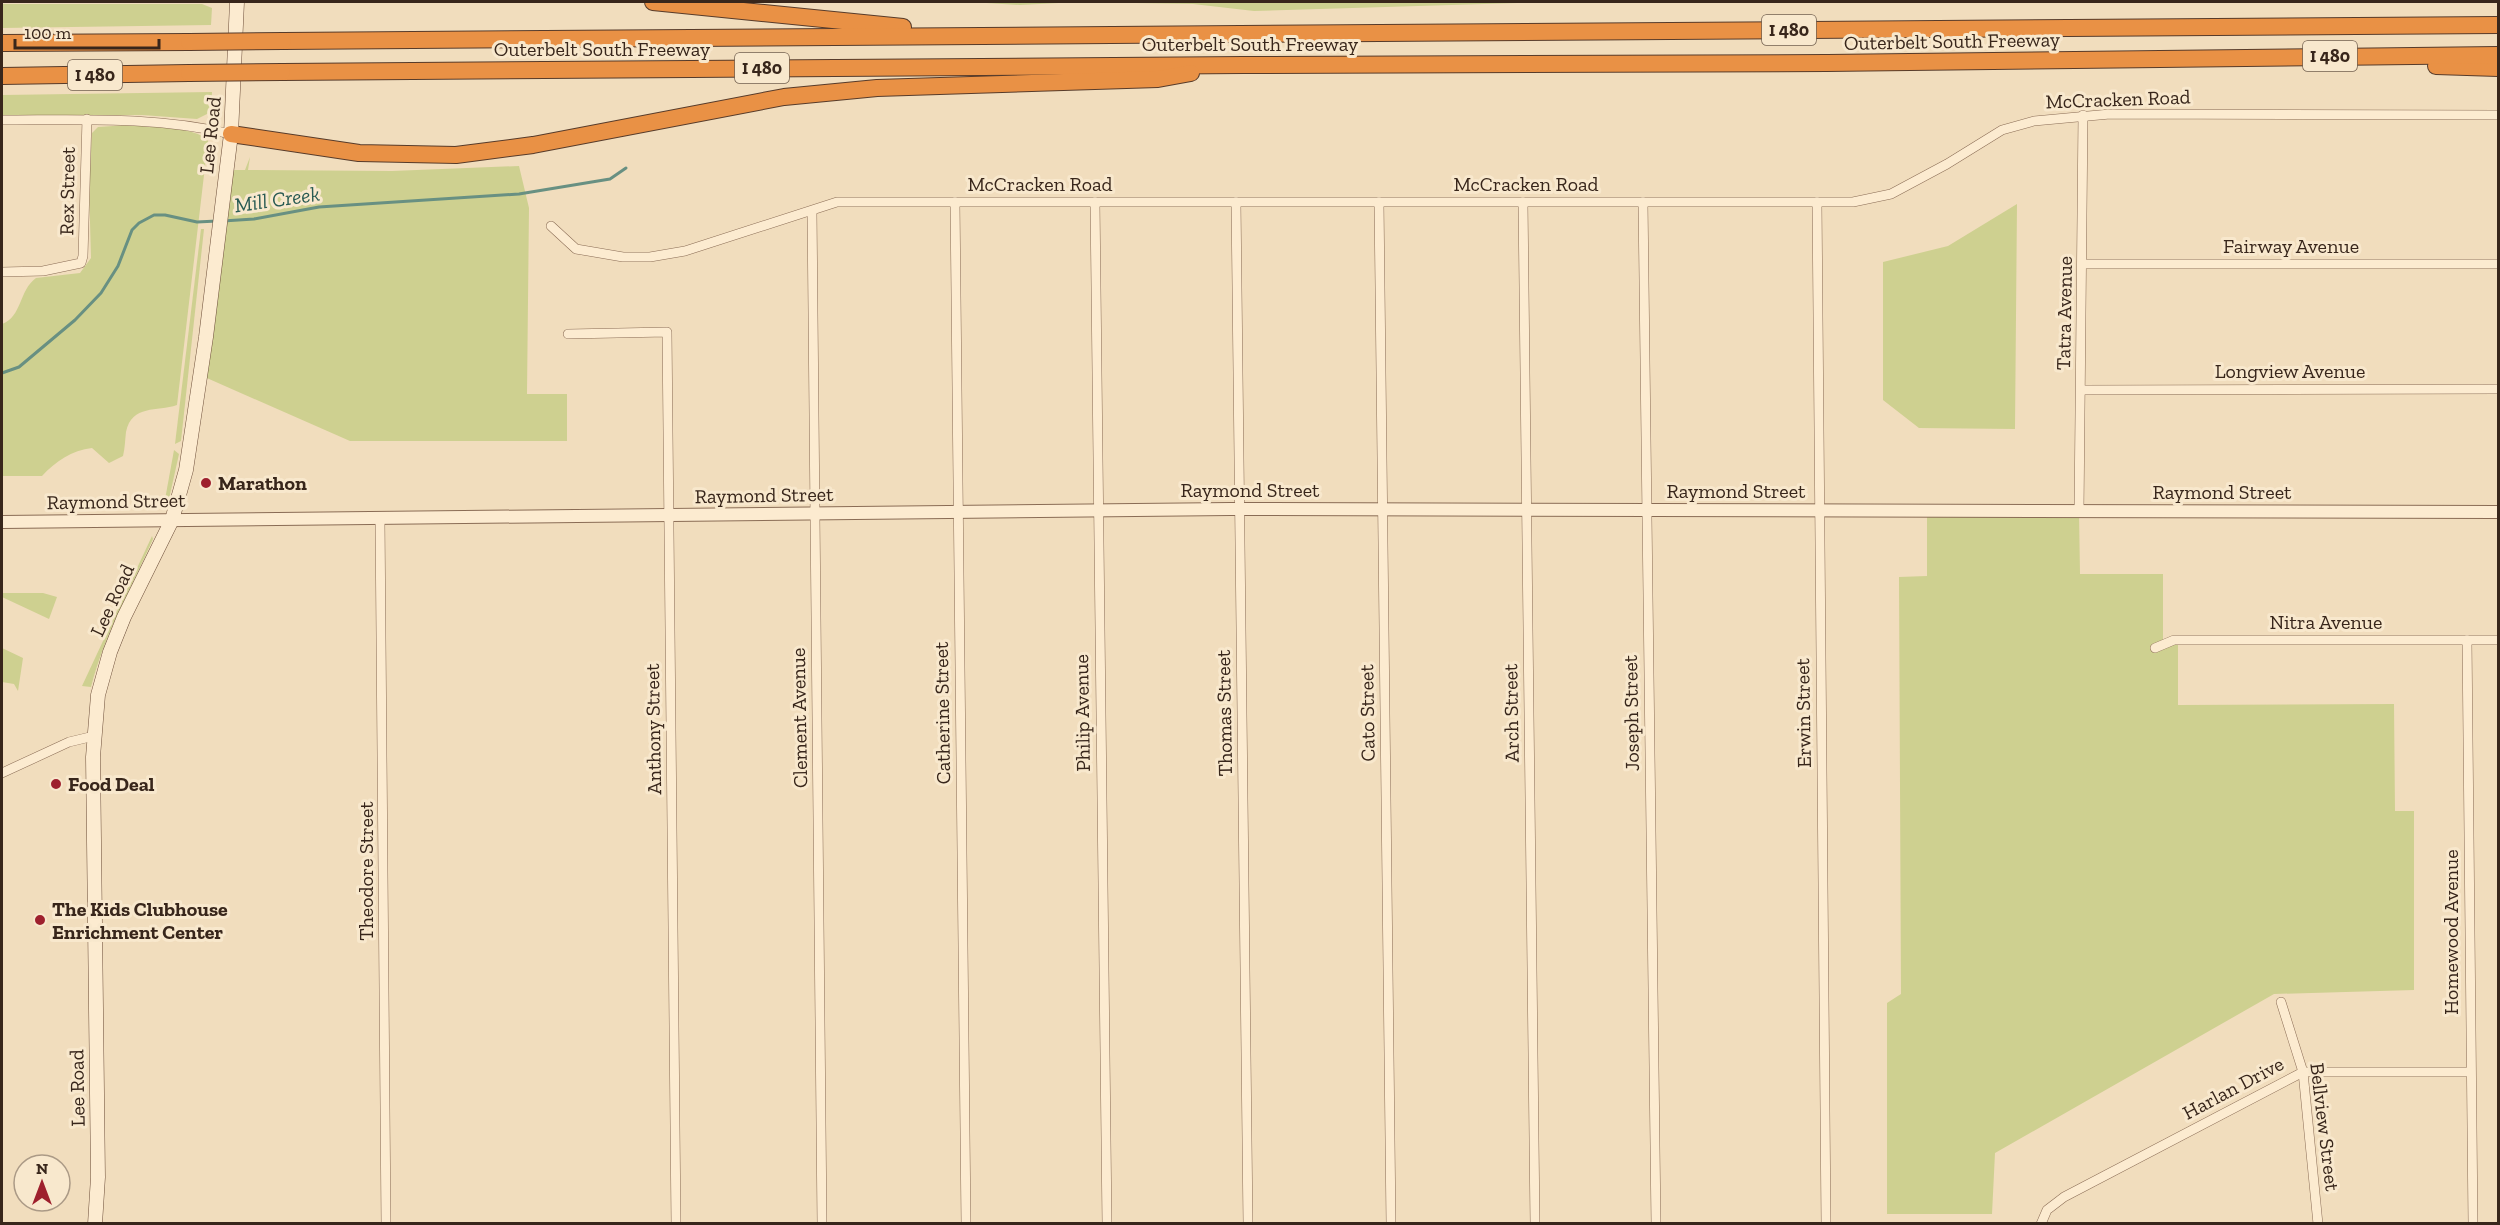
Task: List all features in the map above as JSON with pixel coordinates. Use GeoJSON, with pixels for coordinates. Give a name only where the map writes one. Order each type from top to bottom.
{"type":"FeatureCollection","features":[{"type":"Feature","properties":{"kind":"highway"},"geometry":{"type":"LineString","coordinates":[[653,2],[780,16],[868,22],[957,35]]}},
{"type":"Feature","properties":{"kind":"highway","name":"Outerbelt South Freeway"},"geometry":{"type":"LineString","coordinates":[[2,43],[2499,25]]}},
{"type":"Feature","properties":{"kind":"highway","name":"Outerbelt South Freeway"},"geometry":{"type":"LineString","coordinates":[[2,76],[2499,55]]}},
{"type":"Feature","properties":{"kind":"highway"},"geometry":{"type":"LineString","coordinates":[[2162,59],[2499,68]]}},
{"type":"Feature","properties":{"kind":"highway"},"geometry":{"type":"LineString","coordinates":[[231,134],[360,153],[419,156],[465,154],[533,145],[812,93],[909,86],[1158,79],[1243,64]]}},
{"type":"Feature","properties":{"kind":"main road","name":"Lee Road"},"geometry":{"type":"LineString","coordinates":[[96,1224],[98,1178],[94,736],[98,695],[110,652],[172,520],[186,470],[231,134],[237,2]]}},
{"type":"Feature","properties":{"kind":"street","name":"McCracken Road"},"geometry":{"type":"LineString","coordinates":[[551,226],[576,249],[623,256],[650,256],[685,251],[837,202],[1853,202],[1891,194],[1947,164],[2002,130],[2034,121],[2083,115],[2499,115]]}},
{"type":"Feature","properties":{"kind":"street","name":"Tatra Avenue"},"geometry":{"type":"LineString","coordinates":[[2079,512],[2083,115]]}},
{"type":"Feature","properties":{"kind":"street"},"geometry":{"type":"LineString","coordinates":[[2,120],[87,119],[164,122],[231,134]]}},
{"type":"Feature","properties":{"kind":"street","name":"Rex Street"},"geometry":{"type":"LineString","coordinates":[[2,272],[43,271],[81,263],[87,119]]}},
{"type":"Feature","properties":{"kind":"street","name":"Catherine Street"},"geometry":{"type":"LineString","coordinates":[[955,202],[966,1224]]}},
{"type":"Feature","properties":{"kind":"street","name":"Philip Avenue"},"geometry":{"type":"LineString","coordinates":[[1095,202],[1107,1224]]}},
{"type":"Feature","properties":{"kind":"street","name":"Thomas Street"},"geometry":{"type":"LineString","coordinates":[[1236,202],[1248,1224]]}},
{"type":"Feature","properties":{"kind":"street","name":"Cato Street"},"geometry":{"type":"LineString","coordinates":[[1379,202],[1391,1224]]}},
{"type":"Feature","properties":{"kind":"street","name":"Arch Street"},"geometry":{"type":"LineString","coordinates":[[1523,202],[1535,1224]]}},
{"type":"Feature","properties":{"kind":"street","name":"Joseph Street"},"geometry":{"type":"LineString","coordinates":[[1643,202],[1656,1224]]}},
{"type":"Feature","properties":{"kind":"street","name":"Erwin Street"},"geometry":{"type":"LineString","coordinates":[[1817,202],[1826,1224]]}},
{"type":"Feature","properties":{"kind":"street","name":"Clement Avenue"},"geometry":{"type":"LineString","coordinates":[[812,211],[822,1224]]}},
{"type":"Feature","properties":{"kind":"street","name":"Fairway Avenue"},"geometry":{"type":"LineString","coordinates":[[2083,264],[2499,264]]}},
{"type":"Feature","properties":{"kind":"street","name":"Anthony Street"},"geometry":{"type":"LineString","coordinates":[[568,334],[667,333],[676,1224]]}},
{"type":"Feature","properties":{"kind":"street","name":"Longview Avenue"},"geometry":{"type":"LineString","coordinates":[[2081,390],[2499,388]]}},
{"type":"Feature","properties":{"kind":"street","name":"Raymond Street"},"geometry":{"type":"LineString","coordinates":[[2,522],[1239,509],[2499,512]]}},
{"type":"Feature","properties":{"kind":"street","name":"Theodore Street"},"geometry":{"type":"LineString","coordinates":[[380,519],[386,1224]]}},
{"type":"Feature","properties":{"kind":"street","name":"Nitra Avenue"},"geometry":{"type":"LineString","coordinates":[[2156,648],[2174,640],[2499,640]]}},
{"type":"Feature","properties":{"kind":"street","name":"Homewood Avenue"},"geometry":{"type":"LineString","coordinates":[[2467,640],[2473,1224]]}},
{"type":"Feature","properties":{"kind":"street"},"geometry":{"type":"LineString","coordinates":[[2,773],[69,742],[94,736]]}},
{"type":"Feature","properties":{"kind":"street","name":"Bellview Street"},"geometry":{"type":"LineString","coordinates":[[2281,1002],[2303,1072],[2318,1224]]}},
{"type":"Feature","properties":{"kind":"street","name":"Harlan Drive"},"geometry":{"type":"LineString","coordinates":[[2041,1224],[2047,1210],[2064,1197],[2303,1072],[2470,1072]]}},
{"type":"Feature","properties":{"kind":"green space"},"geometry":{"type":"Polygon","coordinates":[[[970,2],[1078,2],[1020,5],[970,2]]]}},
{"type":"Feature","properties":{"kind":"green space"},"geometry":{"type":"Polygon","coordinates":[[[1078,2],[1554,2],[1254,11],[1193,4],[1078,2]]]}},
{"type":"Feature","properties":{"kind":"green space"},"geometry":{"type":"Polygon","coordinates":[[[2,4],[202,4],[212,8],[211,25],[2,28],[2,4]]]}},
{"type":"Feature","properties":{"kind":"green space"},"geometry":{"type":"Polygon","coordinates":[[[212,92],[211,112],[197,119],[142,115],[2,116],[2,95],[212,92]]]}},
{"type":"Feature","properties":{"kind":"green space"},"geometry":{"type":"Polygon","coordinates":[[[128,125],[193,132],[208,141],[177,405],[146,411],[134,417],[126,432],[123,456],[109,463],[92,448],[78,451],[64,458],[42,476],[2,476],[2,324],[13,316],[26,289],[36,278],[80,273],[91,258],[89,186],[92,133],[98,127],[128,125]]]}},
{"type":"Feature","properties":{"kind":"green space"},"geometry":{"type":"Polygon","coordinates":[[[250,157],[248,170],[392,171],[519,166],[529,208],[527,394],[567,394],[567,441],[350,441],[200,375],[227,170],[245,170],[250,157]]]}},
{"type":"Feature","properties":{"kind":"green space"},"geometry":{"type":"Polygon","coordinates":[[[2017,204],[2015,429],[1919,428],[1883,400],[1883,262],[1948,246],[2017,204]]]}},
{"type":"Feature","properties":{"kind":"green space"},"geometry":{"type":"Polygon","coordinates":[[[201,229],[204,229],[181,441],[175,444],[201,229]]]}},
{"type":"Feature","properties":{"kind":"green space"},"geometry":{"type":"Polygon","coordinates":[[[174,450],[179,454],[167,508],[164,505],[174,450]]]}},
{"type":"Feature","properties":{"kind":"green space"},"geometry":{"type":"Polygon","coordinates":[[[1927,511],[2079,512],[2080,574],[2163,574],[2163,644],[2178,640],[2178,705],[2394,704],[2395,811],[2414,811],[2414,990],[2274,994],[1995,1153],[1992,1214],[1887,1214],[1887,1003],[1901,994],[1899,577],[1927,576],[1927,511]]]}},
{"type":"Feature","properties":{"kind":"green space"},"geometry":{"type":"Polygon","coordinates":[[[152,536],[153,539],[111,629],[91,687],[82,686],[152,536]]]}},
{"type":"Feature","properties":{"kind":"green space"},"geometry":{"type":"Polygon","coordinates":[[[2,593],[43,593],[57,597],[49,619],[2,597],[2,593]]]}},
{"type":"Feature","properties":{"kind":"green space"},"geometry":{"type":"Polygon","coordinates":[[[2,648],[23,658],[18,691],[14,684],[2,682],[2,648]]]}},
{"type":"Feature","properties":{"kind":"waterway","name":"Mill Creek"},"geometry":{"type":"LineString","coordinates":[[223,221],[254,219],[319,207],[519,194],[610,179],[626,168]]}},
{"type":"Feature","properties":{"kind":"waterway","name":"Mill Creek"},"geometry":{"type":"LineString","coordinates":[[2,373],[19,367],[75,320],[101,293],[118,266],[132,230],[139,223],[154,215],[197,222],[217,221]]}},
{"type":"Feature","properties":{"kind":"place","name":"Marathon"},"geometry":{"type":"Point","coordinates":[206,483]}},
{"type":"Feature","properties":{"kind":"place","name":"Food Deal"},"geometry":{"type":"Point","coordinates":[56,784]}},
{"type":"Feature","properties":{"kind":"place","name":"The Kids Clubhouse Enrichment Center"},"geometry":{"type":"Point","coordinates":[40,920]}}]}
